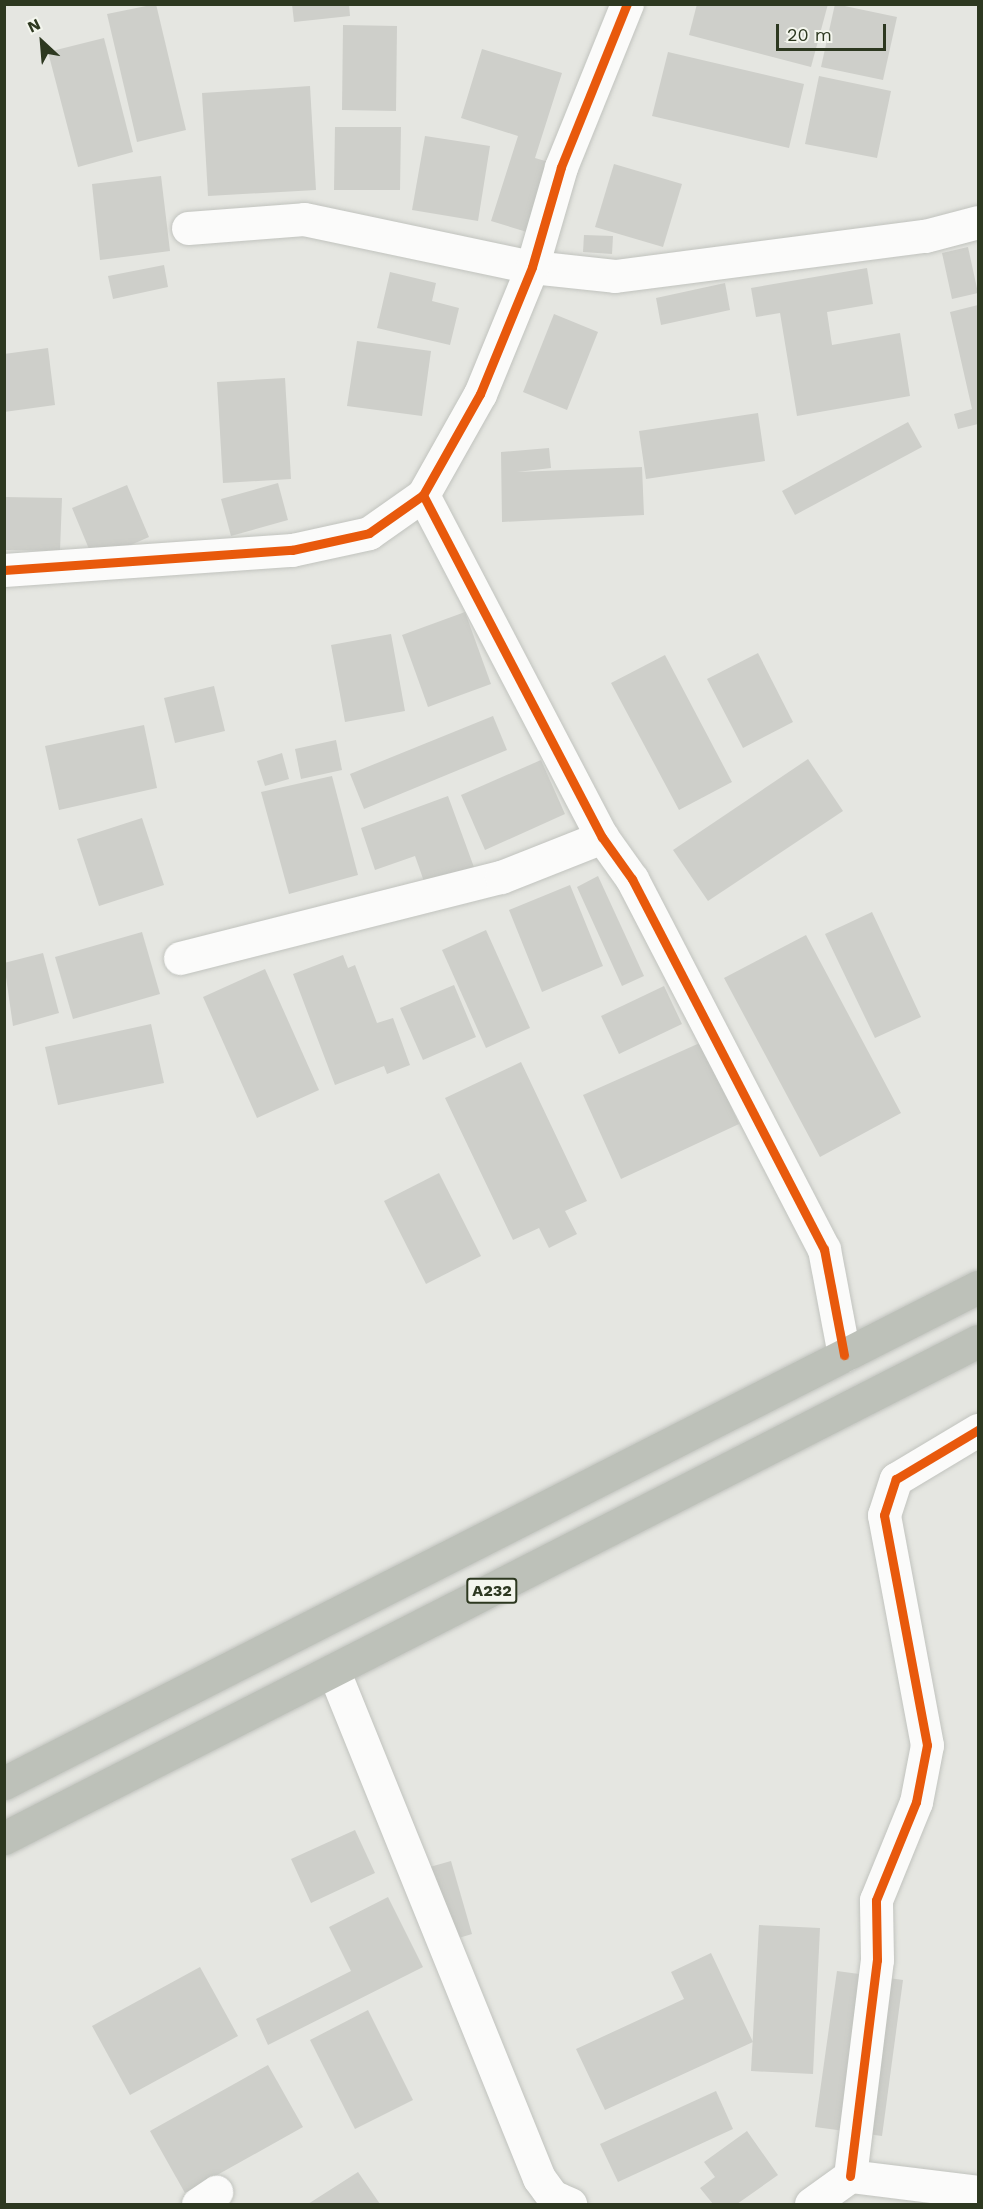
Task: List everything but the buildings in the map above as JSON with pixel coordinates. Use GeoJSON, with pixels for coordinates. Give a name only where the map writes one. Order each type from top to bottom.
{"type":"FeatureCollection","features":[{"type":"Feature","properties":{"kind":"highway","name":"A232"},"geometry":{"type":"LineString","coordinates":[[4,1783],[978,1287]]}},
{"type":"Feature","properties":{"kind":"highway","name":"A232"},"geometry":{"type":"LineString","coordinates":[[4,1839],[978,1341]]}},
{"type":"Feature","properties":{"kind":"street"},"geometry":{"type":"LineString","coordinates":[[4,570],[292,550],[369,533],[423,495],[480,394],[532,267],[561,168],[627,4]]}},
{"type":"Feature","properties":{"kind":"street"},"geometry":{"type":"LineString","coordinates":[[188,228],[304,219],[532,267],[615,276],[925,236],[978,222]]}},
{"type":"Feature","properties":{"kind":"street"},"geometry":{"type":"LineString","coordinates":[[423,495],[602,837],[632,879],[824,1249],[844,1355]]}},
{"type":"Feature","properties":{"kind":"street"},"geometry":{"type":"LineString","coordinates":[[180,958],[501,877],[602,837]]}},
{"type":"Feature","properties":{"kind":"street"},"geometry":{"type":"LineString","coordinates":[[850,2176],[877,1960],[876,1900],[916,1802],[927,1745],[884,1515],[896,1479],[978,1430]]}},
{"type":"Feature","properties":{"kind":"street"},"geometry":{"type":"LineString","coordinates":[[334,1672],[539,2178],[552,2196],[570,2205]]}},
{"type":"Feature","properties":{"kind":"street"},"geometry":{"type":"LineString","coordinates":[[811,2205],[850,2176],[978,2192]]}},
{"type":"Feature","properties":{"kind":"cycle path"},"geometry":{"type":"LineString","coordinates":[[4,570],[292,550],[369,533],[423,495],[480,394],[532,267],[561,167],[627,4]]}},
{"type":"Feature","properties":{"kind":"cycle path"},"geometry":{"type":"LineString","coordinates":[[423,495],[602,837],[632,879],[824,1249],[844,1355]]}},
{"type":"Feature","properties":{"kind":"cycle path"},"geometry":{"type":"LineString","coordinates":[[850,2176],[877,1960],[876,1900],[916,1802],[927,1745],[884,1515],[896,1479],[978,1430]]}}]}
